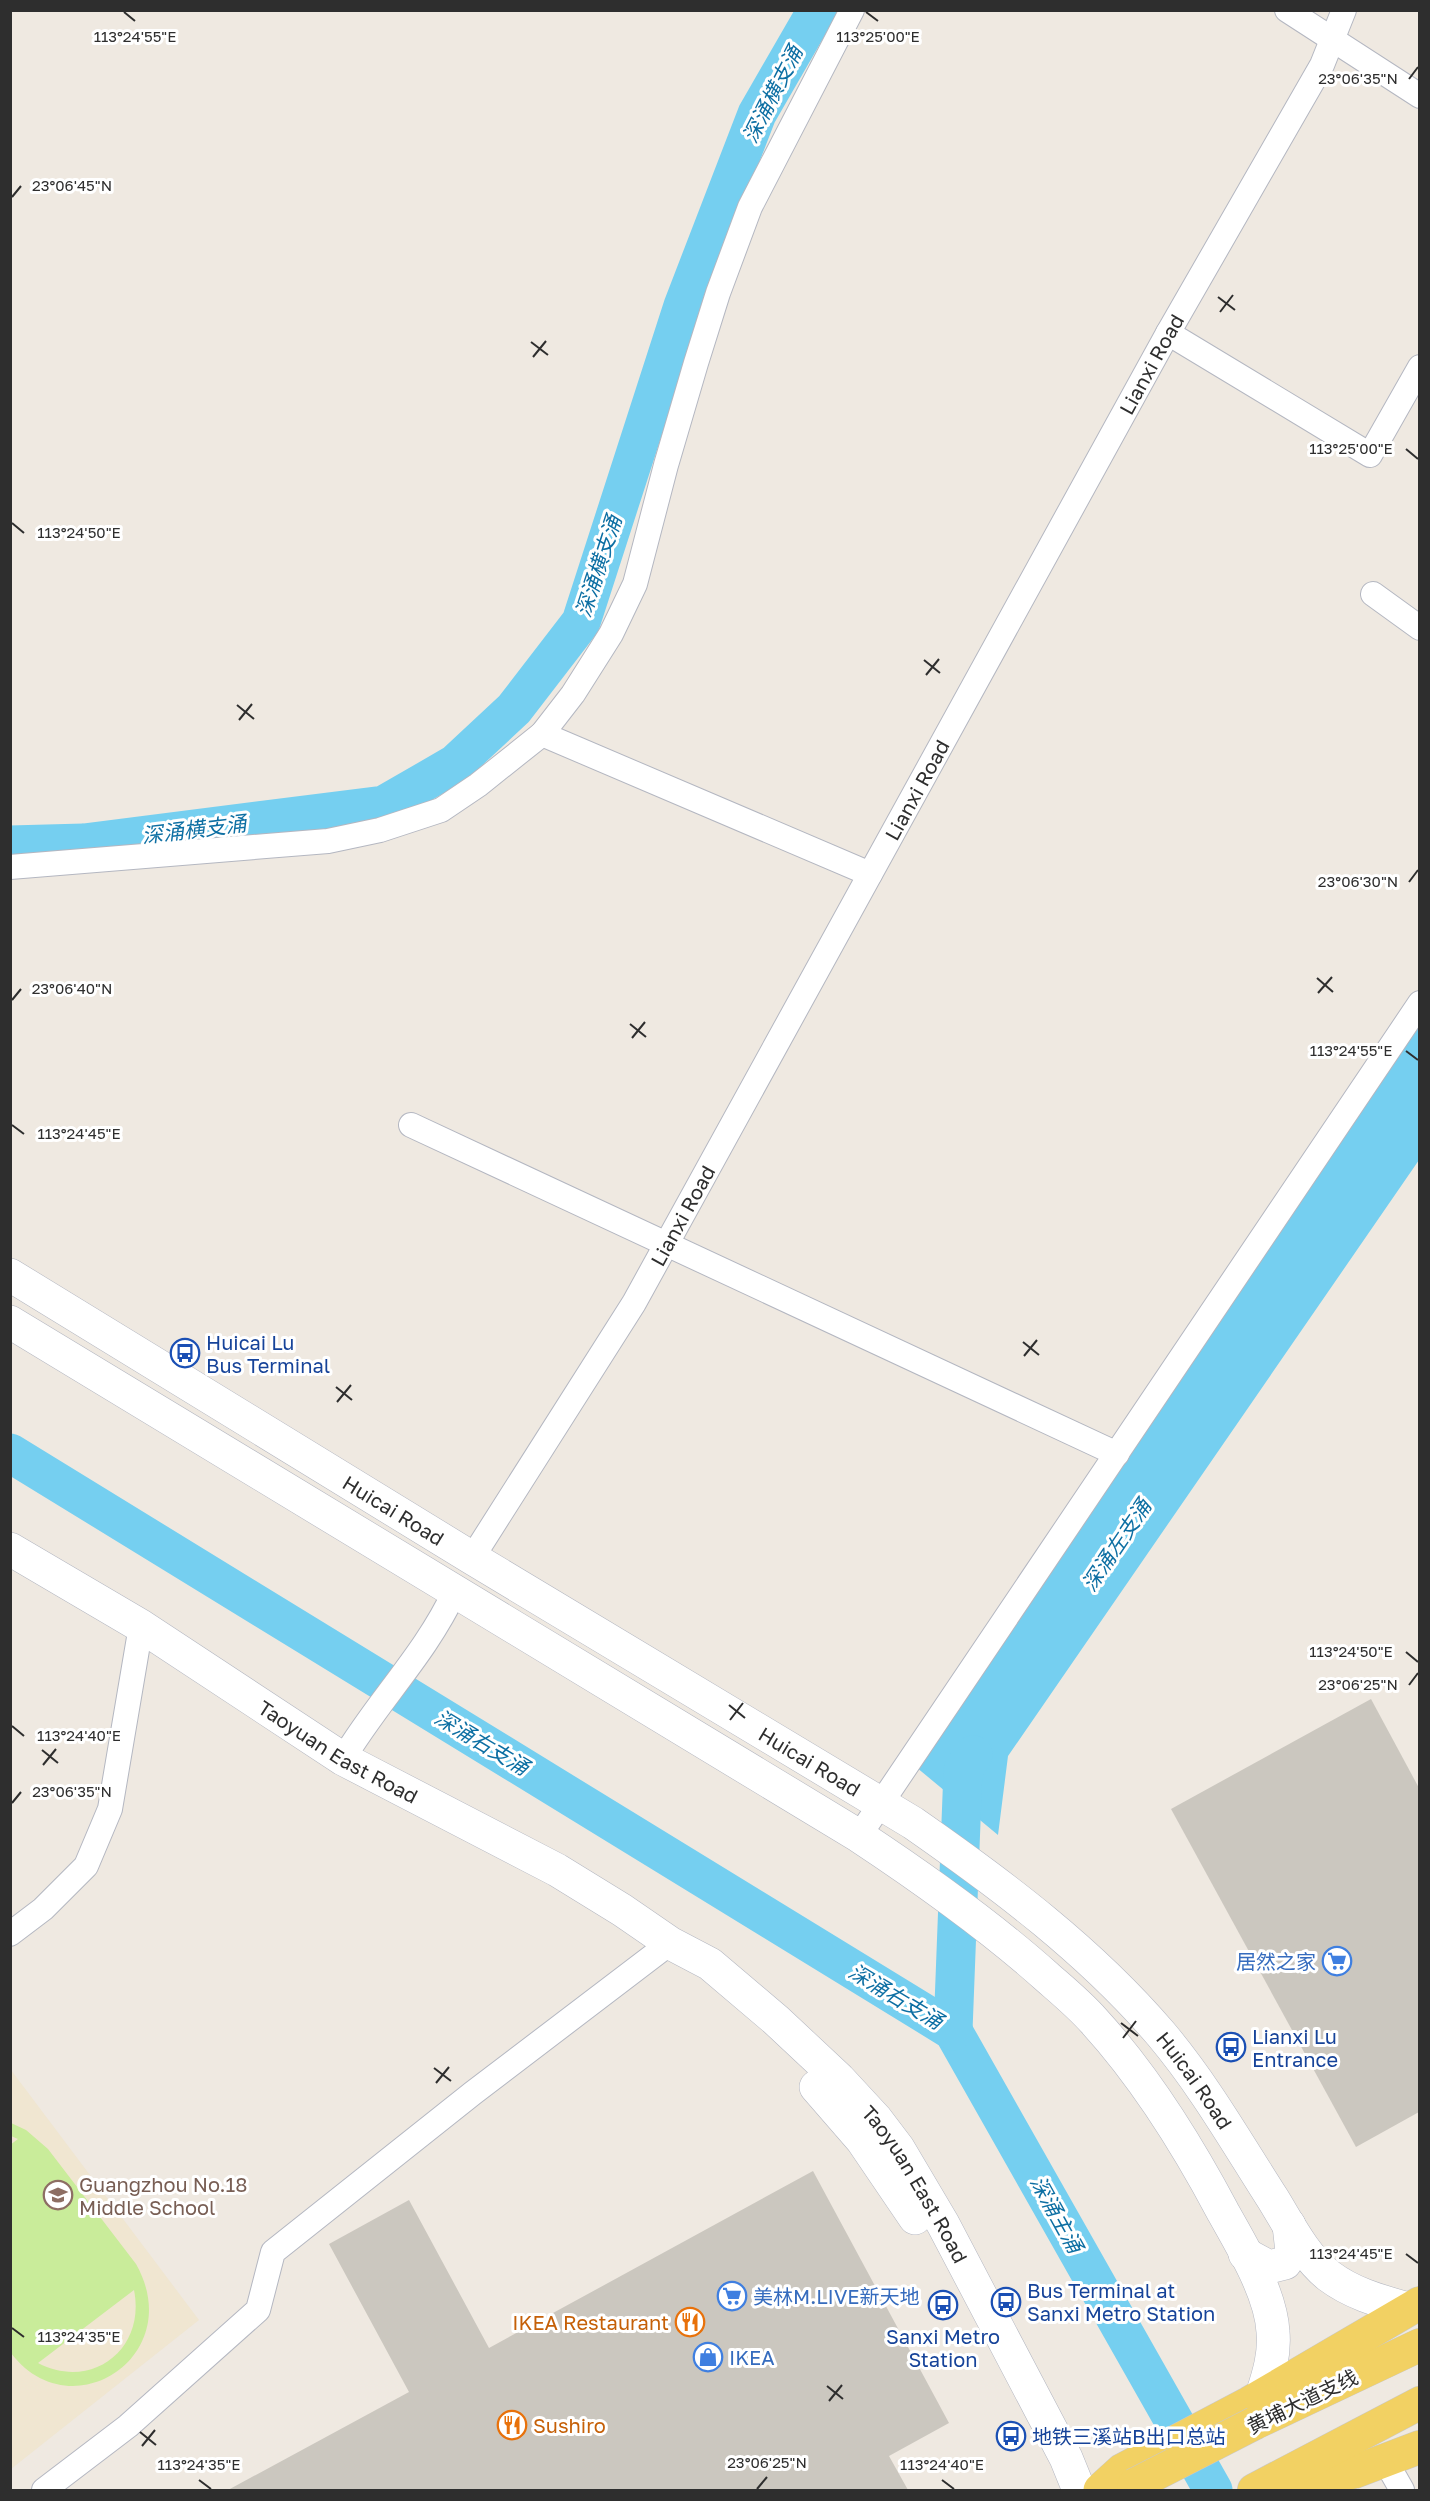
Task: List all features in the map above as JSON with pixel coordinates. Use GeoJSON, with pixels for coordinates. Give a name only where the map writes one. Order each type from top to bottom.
{"type":"FeatureCollection","features":[{"type":"Feature","properties":{"kind":"main road"},"geometry":{"type":"LineString","coordinates":[[1256,2407],[1414,2306]]}},
{"type":"Feature","properties":{"kind":"main road","name":"黄埔大道支线"},"geometry":{"type":"LineString","coordinates":[[1119,2484],[1256,2407],[1419,2345]]}},
{"type":"Feature","properties":{"kind":"main road"},"geometry":{"type":"LineString","coordinates":[[1263,2486],[1419,2403]]}},
{"type":"Feature","properties":{"kind":"main road"},"geometry":{"type":"LineString","coordinates":[[1263,2486],[1327,2478],[1354,2472],[1386,2462],[1419,2447]]}},
{"type":"Feature","properties":{"kind":"street"},"geometry":{"type":"LineString","coordinates":[[10,867],[328,841],[380,830],[441,810],[478,785],[542,734],[573,694],[611,634],[635,584],[666,465],[700,352],[718,293],[750,207],[852,10]]}},
{"type":"Feature","properties":{"kind":"street"},"geometry":{"type":"LineString","coordinates":[[1287,10],[1419,96]]}},
{"type":"Feature","properties":{"kind":"street","name":"Lianxi Road"},"geometry":{"type":"LineString","coordinates":[[472,1558],[590,1375],[666,1244],[1168,333],[1322,65],[1344,10]]}},
{"type":"Feature","properties":{"kind":"street"},"geometry":{"type":"LineString","coordinates":[[1168,333],[1370,455],[1419,367]]}},
{"type":"Feature","properties":{"kind":"street"},"geometry":{"type":"LineString","coordinates":[[1373,594],[1419,628]]}},
{"type":"Feature","properties":{"kind":"street"},"geometry":{"type":"LineString","coordinates":[[542,734],[870,873]]}},
{"type":"Feature","properties":{"kind":"street"},"geometry":{"type":"LineString","coordinates":[[859,1836],[1419,1003]]}},
{"type":"Feature","properties":{"kind":"street"},"geometry":{"type":"LineString","coordinates":[[411,1125],[1117,1454]]}},
{"type":"Feature","properties":{"kind":"street","name":"Huicai Road"},"geometry":{"type":"LineString","coordinates":[[10,1275],[472,1558],[913,1822],[1015,1897],[1098,1969],[1161,2035],[1194,2075],[1310,2256],[1336,2281],[1349,2289],[1375,2300],[1414,2306]]}},
{"type":"Feature","properties":{"kind":"street","name":"Huicai Road"},"geometry":{"type":"LineString","coordinates":[[10,1322],[756,1772],[894,1859],[1000,1937],[1093,2019],[1134,2068],[1164,2110],[1211,2188],[1245,2254],[1270,2310],[1273,2332],[1272,2364],[1256,2407]]}},
{"type":"Feature","properties":{"kind":"street","name":"Taoyuan East Road"},"geometry":{"type":"LineString","coordinates":[[10,1549],[141,1626],[343,1759],[557,1870],[670,1943],[710,1964],[776,2020],[839,2079],[876,2119],[918,2179],[1066,2457],[1079,2490]]}},
{"type":"Feature","properties":{"kind":"street"},"geometry":{"type":"LineString","coordinates":[[343,1759],[363,1725],[413,1664],[441,1621],[455,1591]]}},
{"type":"Feature","properties":{"kind":"street"},"geometry":{"type":"LineString","coordinates":[[10,1934],[42,1909],[86,1866],[110,1809],[141,1626]]}},
{"type":"Feature","properties":{"kind":"street"},"geometry":{"type":"LineString","coordinates":[[756,1772],[775,1740]]}},
{"type":"Feature","properties":{"kind":"street"},"geometry":{"type":"LineString","coordinates":[[44,2490],[128,2426],[258,2310],[273,2252],[473,2093],[670,1943]]}},
{"type":"Feature","properties":{"kind":"street","name":"Taoyuan East Road"},"geometry":{"type":"LineString","coordinates":[[670,1943],[701,1980],[771,2042],[812,2083],[882,2166],[934,2252],[1048,2467],[1071,2490]]}},
{"type":"Feature","properties":{"kind":"street"},"geometry":{"type":"LineString","coordinates":[[1245,2254],[1269,2267],[1285,2263],[1292,2252],[1289,2225]]}},
{"type":"Feature","properties":{"kind":"street"},"geometry":{"type":"LineString","coordinates":[[1386,2462],[1402,2490]]}},
{"type":"Feature","properties":{"kind":"shaded area","name":"Guangzhou No.18 Middle School"},"geometry":{"type":"Polygon","coordinates":[[[11,2070],[199,2320],[11,2469],[11,2070]]]}},
{"type":"Feature","properties":{"kind":"green space"},"geometry":{"type":"Polygon","coordinates":[[[11,2123],[26,2130],[48,2149],[136,2264],[148,2297],[147,2328],[135,2353],[116,2373],[91,2384],[63,2385],[36,2376],[11,2353],[10,2145],[18,2139],[11,2136],[11,2123]],[[134,2290],[38,2363],[58,2370],[77,2372],[95,2368],[111,2359],[123,2346],[132,2330],[136,2311],[134,2290]]]}},
{"type":"Feature","properties":{"kind":"water"},"geometry":{"type":"Polygon","coordinates":[[[1419,1023],[1419,1160],[1008,1756],[998,1835],[916,1767],[1419,1023]]]}},
{"type":"Feature","properties":{"kind":"building","name":"居然之家"},"geometry":{"type":"Polygon","coordinates":[[[1371,1699],[1419,1788],[1419,2112],[1356,2147],[1171,1809],[1371,1699]]]}},
{"type":"Feature","properties":{"kind":"building","name":"美林M.LIVE新天地"},"geometry":{"type":"Polygon","coordinates":[[[813,2171],[949,2423],[889,2456],[908,2490],[228,2490],[409,2392],[329,2244],[409,2200],[489,2348],[813,2171]]]}},
{"type":"Feature","properties":{"kind":"waterway","name":"深涌横支涌"},"geometry":{"type":"LineString","coordinates":[[10,845],[84,843],[384,805],[455,764],[514,709],[581,622],[683,306],[757,114],[817,10]]}},
{"type":"Feature","properties":{"kind":"waterway","name":"深涌右支涌"},"geometry":{"type":"LineString","coordinates":[[10,1453],[953,2031],[1213,2490]]}},
{"type":"Feature","properties":{"kind":"waterway","name":"深涌左支涌"},"geometry":{"type":"LineString","coordinates":[[953,2031],[963,1770],[973,1755]]}},
{"type":"Feature","properties":{"kind":"place","name":"Huicai Lu Bus Terminal"},"geometry":{"type":"Point","coordinates":[185,1353]}},
{"type":"Feature","properties":{"kind":"place","name":"居然之家"},"geometry":{"type":"Point","coordinates":[1337,1961]}},
{"type":"Feature","properties":{"kind":"place","name":"Lianxi Lu Entrance"},"geometry":{"type":"Point","coordinates":[1231,2047]}},
{"type":"Feature","properties":{"kind":"place","name":"Guangzhou No.18 Middle School"},"geometry":{"type":"Point","coordinates":[58,2195]}},
{"type":"Feature","properties":{"kind":"place","name":"美林M.LIVE新天地"},"geometry":{"type":"Point","coordinates":[732,2296]}},
{"type":"Feature","properties":{"kind":"place","name":"Bus Terminal at Sanxi Metro Station"},"geometry":{"type":"Point","coordinates":[1006,2302]}},
{"type":"Feature","properties":{"kind":"place","name":"Sanxi Metro Station"},"geometry":{"type":"Point","coordinates":[943,2305]}},
{"type":"Feature","properties":{"kind":"place","name":"IKEA Restaurant"},"geometry":{"type":"Point","coordinates":[690,2322]}},
{"type":"Feature","properties":{"kind":"place","name":"IKEA"},"geometry":{"type":"Point","coordinates":[708,2357]}},
{"type":"Feature","properties":{"kind":"place","name":"Sushiro"},"geometry":{"type":"Point","coordinates":[512,2425]}},
{"type":"Feature","properties":{"kind":"place","name":"地铁三溪站B出口总站"},"geometry":{"type":"Point","coordinates":[1011,2436]}},
{"type":"Feature","properties":{"kind":"water label","name":"深涌主涌"},"geometry":{"type":"Point","coordinates":[1057,2214]}}]}
